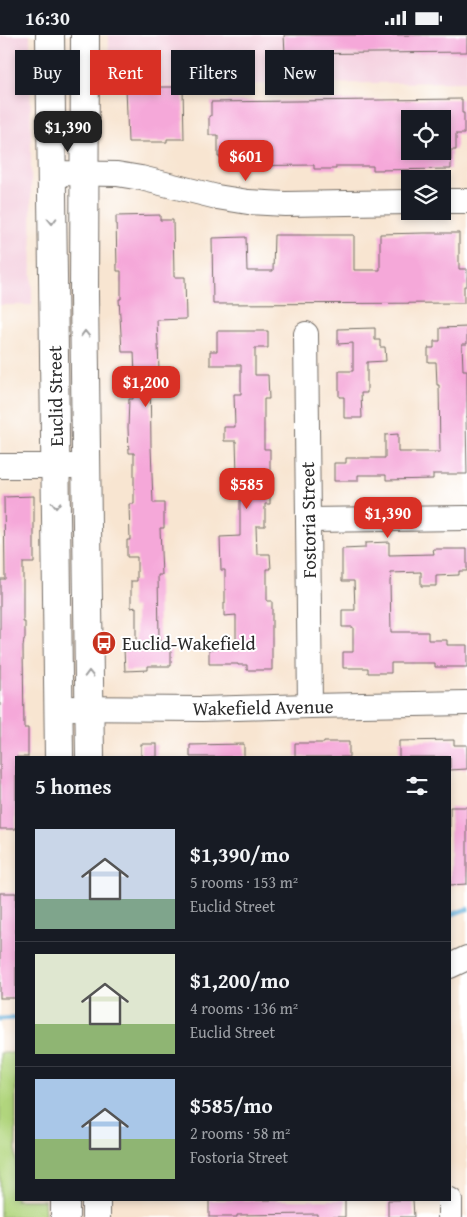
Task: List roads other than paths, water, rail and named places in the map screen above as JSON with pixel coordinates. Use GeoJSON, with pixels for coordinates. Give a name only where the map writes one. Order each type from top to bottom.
{"type":"FeatureCollection","features":[{"type":"Feature","properties":{"kind":"main road","name":"Euclid Street"},"geometry":{"type":"LineString","coordinates":[[50,35],[59,756]]}},
{"type":"Feature","properties":{"kind":"main road","name":"Euclid Street"},"geometry":{"type":"LineString","coordinates":[[84,35],[86,466],[90,756]]}},
{"type":"Feature","properties":{"kind":"main road"},"geometry":{"type":"LineString","coordinates":[[65,1201],[65,1217]]}},
{"type":"Feature","properties":{"kind":"main road"},"geometry":{"type":"LineString","coordinates":[[96,1201],[96,1217]]}},
{"type":"Feature","properties":{"kind":"street"},"geometry":{"type":"LineString","coordinates":[[52,173],[117,174],[216,197],[248,202],[286,204],[401,202]]}},
{"type":"Feature","properties":{"kind":"street"},"geometry":{"type":"LineString","coordinates":[[451,201],[467,201]]}},
{"type":"Feature","properties":{"kind":"street","name":"Fostoria Street"},"geometry":{"type":"LineString","coordinates":[[306,334],[310,705]]}},
{"type":"Feature","properties":{"kind":"street"},"geometry":{"type":"LineString","coordinates":[[0,467],[86,466]]}},
{"type":"Feature","properties":{"kind":"street"},"geometry":{"type":"LineString","coordinates":[[308,520],[467,518]]}},
{"type":"Feature","properties":{"kind":"street","name":"Wakefield Avenue"},"geometry":{"type":"LineString","coordinates":[[58,708],[202,709],[310,705],[467,703]]}},
{"type":"Feature","properties":{"kind":"street"},"geometry":{"type":"LineString","coordinates":[[451,966],[467,958]]}},
{"type":"Feature","properties":{"kind":"street"},"geometry":{"type":"LineString","coordinates":[[450,1201],[450,1217]]}},
{"type":"Feature","properties":{"kind":"waterway"},"geometry":{"type":"LineString","coordinates":[[451,915],[467,909]]}},
{"type":"Feature","properties":{"kind":"waterway"},"geometry":{"type":"LineString","coordinates":[[0,1019],[15,1018]]}},
{"type":"Feature","properties":{"kind":"place","name":"Euclid-Wakefield"},"geometry":{"type":"Point","coordinates":[104,643]}}]}
